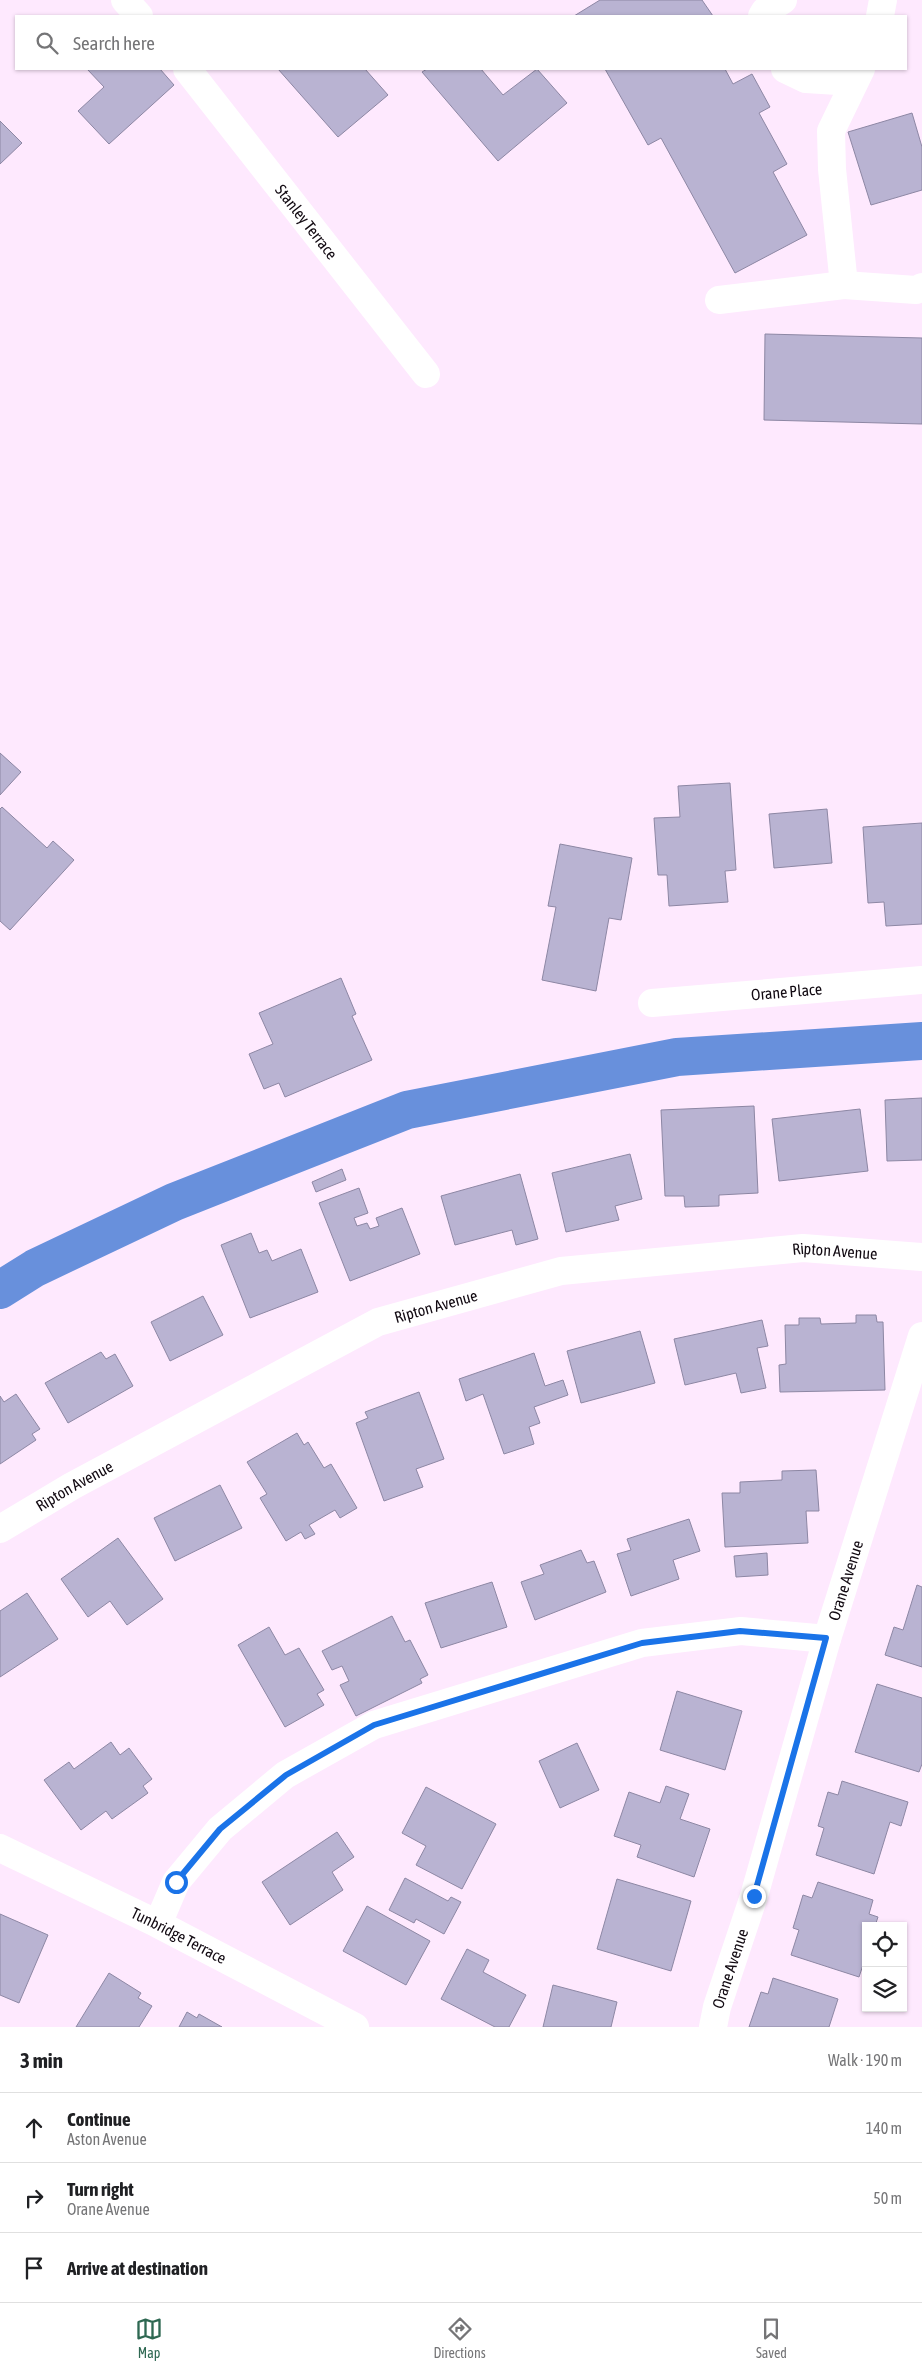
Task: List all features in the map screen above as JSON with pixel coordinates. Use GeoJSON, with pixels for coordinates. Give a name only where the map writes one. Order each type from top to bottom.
{"type":"FeatureCollection","features":[{"type":"Feature","properties":{"kind":"street"},"geometry":{"type":"LineString","coordinates":[[125,0],[138,15]]}},
{"type":"Feature","properties":{"kind":"street"},"geometry":{"type":"LineString","coordinates":[[763,15],[765,11],[783,0]]}},
{"type":"Feature","properties":{"kind":"street"},"geometry":{"type":"LineString","coordinates":[[880,15],[883,0]]}},
{"type":"Feature","properties":{"kind":"street","name":"Stanley Terrace"},"geometry":{"type":"LineString","coordinates":[[188,70],[426,374]]}},
{"type":"Feature","properties":{"kind":"street"},"geometry":{"type":"LineString","coordinates":[[786,70],[806,79],[857,75],[831,131],[832,169],[844,285]]}},
{"type":"Feature","properties":{"kind":"street"},"geometry":{"type":"LineString","coordinates":[[719,300],[844,285],[916,290],[922,287]]}},
{"type":"Feature","properties":{"kind":"street","name":"Orane Place"},"geometry":{"type":"LineString","coordinates":[[652,1003],[922,980]]}},
{"type":"Feature","properties":{"kind":"street","name":"Ripton Avenue"},"geometry":{"type":"LineString","coordinates":[[0,1529],[72,1486],[378,1322],[561,1271],[803,1248],[922,1257]]}},
{"type":"Feature","properties":{"kind":"street","name":"Orane Avenue"},"geometry":{"type":"LineString","coordinates":[[713,2027],[717,2008],[754,1896],[826,1638],[922,1336]]}},
{"type":"Feature","properties":{"kind":"street"},"geometry":{"type":"LineString","coordinates":[[158,1924],[176,1882],[220,1829],[286,1775],[374,1725],[642,1643],[740,1631],[826,1638]]}},
{"type":"Feature","properties":{"kind":"street","name":"Tunbridge Terrace"},"geometry":{"type":"LineString","coordinates":[[0,1848],[158,1924],[355,2027]]}},
{"type":"Feature","properties":{"kind":"building"},"geometry":{"type":"Polygon","coordinates":[[[600,0],[702,0],[712,15],[576,15],[600,0]]]}},
{"type":"Feature","properties":{"kind":"building"},"geometry":{"type":"Polygon","coordinates":[[[88,70],[161,70],[174,85],[109,144],[78,111],[104,87],[88,70]]]}},
{"type":"Feature","properties":{"kind":"building"},"geometry":{"type":"Polygon","coordinates":[[[279,70],[366,70],[388,95],[338,137],[279,70]]]}},
{"type":"Feature","properties":{"kind":"building"},"geometry":{"type":"Polygon","coordinates":[[[425,70],[482,70],[503,95],[538,70],[567,103],[498,161],[422,72],[425,70]]]}},
{"type":"Feature","properties":{"kind":"building"},"geometry":{"type":"Polygon","coordinates":[[[606,70],[726,70],[733,84],[752,74],[770,107],[759,113],[787,164],[773,172],[807,235],[735,273],[661,138],[648,145],[606,70]]]}},
{"type":"Feature","properties":{"kind":"building"},"geometry":{"type":"Polygon","coordinates":[[[912,113],[922,147],[922,190],[871,205],[848,132],[912,113]]]}},
{"type":"Feature","properties":{"kind":"building"},"geometry":{"type":"Polygon","coordinates":[[[0,121],[22,143],[0,164],[0,121]]]}},
{"type":"Feature","properties":{"kind":"building"},"geometry":{"type":"Polygon","coordinates":[[[765,334],[922,338],[922,424],[764,420],[765,334]]]}},
{"type":"Feature","properties":{"kind":"building"},"geometry":{"type":"Polygon","coordinates":[[[0,753],[21,772],[0,795],[0,753]]]}},
{"type":"Feature","properties":{"kind":"building"},"geometry":{"type":"Polygon","coordinates":[[[730,783],[736,870],[725,871],[728,902],[669,906],[667,875],[658,875],[654,818],[680,817],[678,786],[730,783]]]}},
{"type":"Feature","properties":{"kind":"building"},"geometry":{"type":"Polygon","coordinates":[[[2,807],[47,848],[53,841],[74,860],[10,930],[0,921],[0,809],[2,807]]]}},
{"type":"Feature","properties":{"kind":"building"},"geometry":{"type":"Polygon","coordinates":[[[827,809],[832,863],[774,868],[769,814],[827,809]]]}},
{"type":"Feature","properties":{"kind":"building"},"geometry":{"type":"Polygon","coordinates":[[[922,823],[922,924],[886,926],[884,902],[868,903],[863,827],[922,823]]]}},
{"type":"Feature","properties":{"kind":"building"},"geometry":{"type":"Polygon","coordinates":[[[560,844],[632,858],[621,920],[609,918],[596,991],[542,980],[556,907],[548,906],[560,844]]]}},
{"type":"Feature","properties":{"kind":"building"},"geometry":{"type":"Polygon","coordinates":[[[341,978],[356,1014],[352,1016],[372,1060],[285,1097],[279,1083],[264,1089],[249,1054],[273,1044],[259,1013],[341,978]]]}},
{"type":"Feature","properties":{"kind":"building"},"geometry":{"type":"Polygon","coordinates":[[[922,1098],[922,1160],[887,1161],[885,1100],[922,1098]]]}},
{"type":"Feature","properties":{"kind":"building"},"geometry":{"type":"Polygon","coordinates":[[[754,1106],[758,1193],[719,1195],[719,1206],[685,1207],[684,1196],[665,1196],[661,1110],[754,1106]]]}},
{"type":"Feature","properties":{"kind":"building"},"geometry":{"type":"Polygon","coordinates":[[[860,1109],[868,1171],[779,1181],[772,1119],[860,1109]]]}},
{"type":"Feature","properties":{"kind":"building"},"geometry":{"type":"Polygon","coordinates":[[[630,1154],[642,1199],[615,1206],[619,1220],[566,1232],[552,1173],[630,1154]]]}},
{"type":"Feature","properties":{"kind":"building"},"geometry":{"type":"Polygon","coordinates":[[[342,1169],[346,1180],[316,1192],[312,1182],[342,1169]]]}},
{"type":"Feature","properties":{"kind":"building"},"geometry":{"type":"Polygon","coordinates":[[[520,1174],[538,1239],[516,1245],[512,1230],[455,1245],[441,1196],[520,1174]]]}},
{"type":"Feature","properties":{"kind":"building"},"geometry":{"type":"Polygon","coordinates":[[[359,1188],[368,1213],[354,1218],[357,1226],[367,1223],[370,1229],[379,1226],[376,1218],[402,1208],[420,1254],[350,1281],[319,1203],[359,1188]]]}},
{"type":"Feature","properties":{"kind":"building"},"geometry":{"type":"Polygon","coordinates":[[[251,1233],[259,1253],[267,1250],[272,1261],[301,1249],[318,1292],[250,1318],[221,1245],[251,1233]]]}},
{"type":"Feature","properties":{"kind":"building"},"geometry":{"type":"Polygon","coordinates":[[[203,1296],[223,1335],[170,1361],[151,1322],[203,1296]]]}},
{"type":"Feature","properties":{"kind":"building"},"geometry":{"type":"Polygon","coordinates":[[[856,1315],[876,1315],[877,1322],[883,1322],[885,1390],[780,1392],[779,1365],[786,1364],[785,1325],[799,1325],[799,1318],[820,1318],[821,1324],[856,1323],[856,1315]]]}},
{"type":"Feature","properties":{"kind":"building"},"geometry":{"type":"Polygon","coordinates":[[[762,1320],[768,1346],[757,1348],[766,1388],[741,1393],[736,1373],[685,1385],[674,1339],[762,1320]]]}},
{"type":"Feature","properties":{"kind":"building"},"geometry":{"type":"Polygon","coordinates":[[[640,1331],[655,1383],[581,1403],[567,1351],[640,1331]]]}},
{"type":"Feature","properties":{"kind":"building"},"geometry":{"type":"Polygon","coordinates":[[[101,1352],[106,1359],[115,1354],[133,1386],[68,1423],[45,1383],[101,1352]]]}},
{"type":"Feature","properties":{"kind":"building"},"geometry":{"type":"Polygon","coordinates":[[[534,1353],[545,1386],[563,1380],[568,1395],[534,1407],[540,1423],[529,1427],[534,1444],[504,1454],[483,1394],[466,1401],[459,1379],[534,1353]]]}},
{"type":"Feature","properties":{"kind":"building"},"geometry":{"type":"Polygon","coordinates":[[[419,1392],[444,1459],[416,1469],[423,1487],[384,1501],[356,1423],[368,1418],[365,1412],[419,1392]]]}},
{"type":"Feature","properties":{"kind":"building"},"geometry":{"type":"Polygon","coordinates":[[[16,1394],[40,1429],[32,1434],[36,1440],[0,1464],[0,1396],[4,1402],[16,1394]]]}},
{"type":"Feature","properties":{"kind":"building"},"geometry":{"type":"Polygon","coordinates":[[[297,1433],[304,1445],[308,1442],[324,1468],[331,1464],[357,1508],[340,1518],[335,1510],[309,1525],[315,1534],[305,1539],[301,1532],[286,1541],[260,1498],[267,1494],[247,1462],[297,1433]]]}},
{"type":"Feature","properties":{"kind":"building"},"geometry":{"type":"Polygon","coordinates":[[[816,1470],[819,1511],[806,1511],[808,1543],[725,1547],[722,1493],[740,1493],[740,1482],[782,1480],[782,1471],[816,1470]]]}},
{"type":"Feature","properties":{"kind":"building"},"geometry":{"type":"Polygon","coordinates":[[[220,1485],[242,1528],[175,1561],[154,1518],[220,1485]]]}},
{"type":"Feature","properties":{"kind":"building"},"geometry":{"type":"Polygon","coordinates":[[[689,1519],[700,1551],[673,1560],[679,1579],[631,1596],[617,1554],[631,1550],[627,1539],[689,1519]]]}},
{"type":"Feature","properties":{"kind":"building"},"geometry":{"type":"Polygon","coordinates":[[[118,1538],[163,1599],[127,1625],[110,1601],[88,1617],[61,1579],[118,1538]]]}},
{"type":"Feature","properties":{"kind":"building"},"geometry":{"type":"Polygon","coordinates":[[[581,1550],[587,1563],[594,1561],[606,1592],[535,1620],[521,1582],[544,1574],[540,1565],[581,1550]]]}},
{"type":"Feature","properties":{"kind":"building"},"geometry":{"type":"Polygon","coordinates":[[[767,1553],[768,1575],[736,1577],[734,1556],[767,1553]]]}},
{"type":"Feature","properties":{"kind":"building"},"geometry":{"type":"Polygon","coordinates":[[[492,1582],[507,1627],[441,1648],[425,1603],[492,1582]]]}},
{"type":"Feature","properties":{"kind":"building"},"geometry":{"type":"Polygon","coordinates":[[[917,1585],[922,1587],[922,1667],[885,1655],[894,1627],[903,1630],[917,1585]]]}},
{"type":"Feature","properties":{"kind":"building"},"geometry":{"type":"Polygon","coordinates":[[[27,1593],[58,1639],[0,1677],[0,1611],[27,1593]]]}},
{"type":"Feature","properties":{"kind":"building"},"geometry":{"type":"Polygon","coordinates":[[[392,1616],[405,1642],[410,1640],[428,1675],[420,1679],[422,1683],[356,1716],[340,1685],[349,1681],[342,1666],[332,1670],[322,1651],[392,1616]]]}},
{"type":"Feature","properties":{"kind":"building"},"geometry":{"type":"Polygon","coordinates":[[[269,1627],[285,1655],[299,1648],[324,1690],[317,1694],[324,1705],[285,1727],[238,1645],[269,1627]]]}},
{"type":"Feature","properties":{"kind":"building"},"geometry":{"type":"Polygon","coordinates":[[[877,1684],[922,1698],[922,1764],[919,1772],[855,1752],[877,1684]]]}},
{"type":"Feature","properties":{"kind":"building"},"geometry":{"type":"Polygon","coordinates":[[[677,1691],[742,1711],[725,1770],[660,1750],[677,1691]]]}},
{"type":"Feature","properties":{"kind":"building"},"geometry":{"type":"Polygon","coordinates":[[[111,1742],[120,1755],[129,1748],[152,1779],[143,1786],[148,1793],[112,1819],[106,1811],[81,1830],[44,1780],[69,1762],[74,1769],[111,1742]]]}},
{"type":"Feature","properties":{"kind":"building"},"geometry":{"type":"Polygon","coordinates":[[[577,1743],[599,1790],[560,1808],[539,1761],[577,1743]]]}},
{"type":"Feature","properties":{"kind":"building"},"geometry":{"type":"Polygon","coordinates":[[[842,1781],[908,1802],[901,1826],[890,1822],[874,1874],[816,1855],[824,1828],[818,1826],[828,1792],[838,1795],[842,1781]]]}},
{"type":"Feature","properties":{"kind":"building"},"geometry":{"type":"Polygon","coordinates":[[[666,1786],[689,1794],[680,1819],[710,1829],[694,1877],[637,1857],[641,1845],[614,1836],[629,1792],[660,1803],[666,1786]]]}},
{"type":"Feature","properties":{"kind":"building"},"geometry":{"type":"Polygon","coordinates":[[[426,1787],[496,1824],[462,1889],[416,1865],[426,1846],[402,1833],[426,1787]]]}},
{"type":"Feature","properties":{"kind":"building"},"geometry":{"type":"Polygon","coordinates":[[[337,1832],[354,1857],[332,1872],[343,1890],[290,1925],[262,1882],[337,1832]]]}},
{"type":"Feature","properties":{"kind":"building"},"geometry":{"type":"Polygon","coordinates":[[[405,1878],[448,1901],[451,1897],[461,1902],[444,1934],[416,1919],[414,1923],[389,1910],[405,1878]]]}},
{"type":"Feature","properties":{"kind":"building"},"geometry":{"type":"Polygon","coordinates":[[[617,1879],[691,1901],[671,1971],[597,1949],[617,1879]]]}},
{"type":"Feature","properties":{"kind":"building"},"geometry":{"type":"Polygon","coordinates":[[[818,1882],[873,1900],[869,1914],[878,1917],[876,1922],[862,1922],[862,1968],[859,1977],[791,1955],[799,1930],[793,1928],[803,1895],[812,1898],[818,1882]]]}},
{"type":"Feature","properties":{"kind":"building"},"geometry":{"type":"Polygon","coordinates":[[[367,1906],[430,1941],[406,1985],[343,1951],[367,1906]]]}},
{"type":"Feature","properties":{"kind":"building"},"geometry":{"type":"Polygon","coordinates":[[[0,1914],[48,1935],[19,2003],[0,1995],[0,1914]]]}},
{"type":"Feature","properties":{"kind":"building"},"geometry":{"type":"Polygon","coordinates":[[[467,1949],[489,1960],[483,1972],[526,1995],[509,2027],[495,2027],[441,1999],[467,1949]]]}},
{"type":"Feature","properties":{"kind":"building"},"geometry":{"type":"Polygon","coordinates":[[[109,1973],[141,1993],[138,1998],[152,2006],[139,2027],[76,2027],[109,1973]]]}},
{"type":"Feature","properties":{"kind":"building"},"geometry":{"type":"Polygon","coordinates":[[[773,1978],[838,1999],[829,2027],[749,2027],[761,1992],[768,1994],[773,1978]]]}},
{"type":"Feature","properties":{"kind":"building"},"geometry":{"type":"Polygon","coordinates":[[[553,1985],[617,2002],[611,2027],[543,2027],[553,1985]]]}},
{"type":"Feature","properties":{"kind":"building"},"geometry":{"type":"Polygon","coordinates":[[[187,2012],[197,2018],[199,2014],[222,2027],[179,2027],[187,2012]]]}},
{"type":"Feature","properties":{"kind":"waterway"},"geometry":{"type":"LineString","coordinates":[[0,1290],[35,1268],[174,1202],[407,1110],[677,1057],[922,1041]]}},
{"type":"Feature","properties":{"kind":"route"},"geometry":{"type":"LineString","coordinates":[[176,1882],[220,1829],[286,1775],[374,1725],[642,1643],[740,1631],[826,1638],[754,1896]]}}]}
